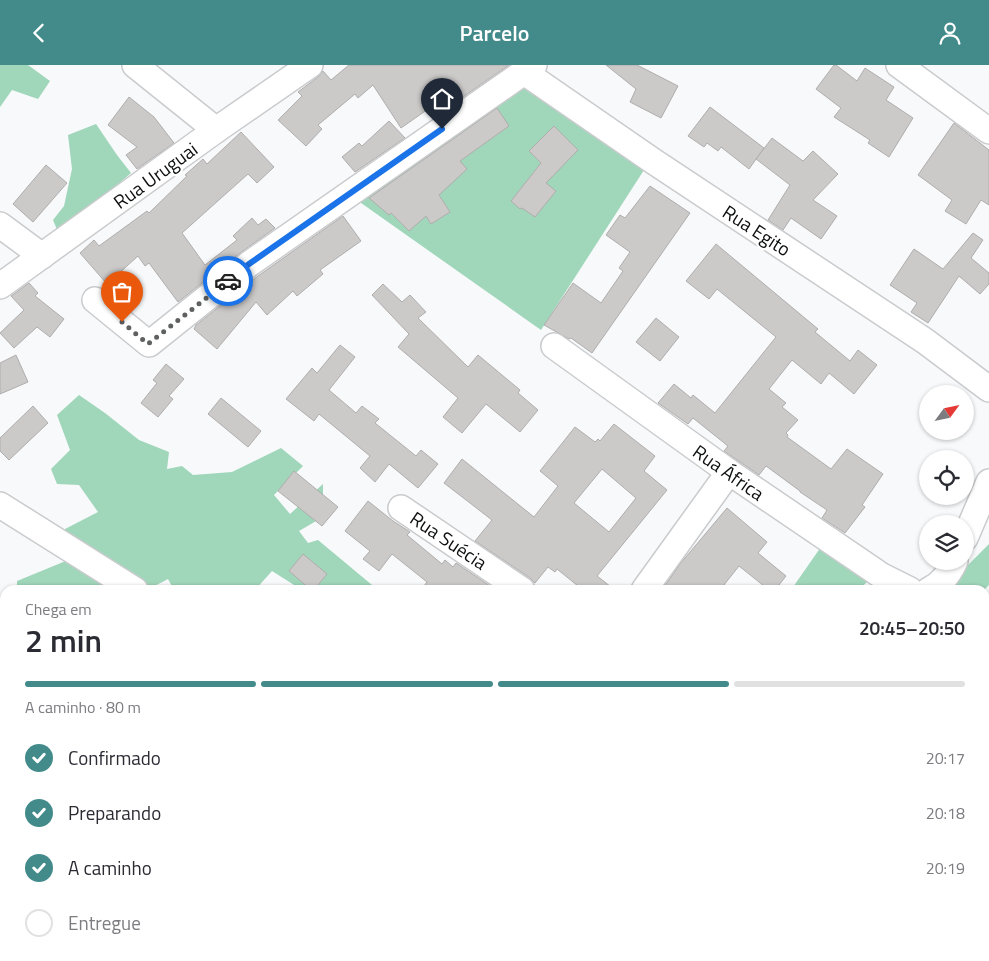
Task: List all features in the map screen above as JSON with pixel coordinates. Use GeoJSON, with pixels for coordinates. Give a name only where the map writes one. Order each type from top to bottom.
{"type":"FeatureCollection","features":[{"type":"Feature","properties":{"kind":"street"},"geometry":{"type":"LineString","coordinates":[[135,65],[216,130]]}},
{"type":"Feature","properties":{"kind":"street","name":"Rua Uruguai"},"geometry":{"type":"LineString","coordinates":[[0,286],[216,130],[310,65]]}},
{"type":"Feature","properties":{"kind":"street"},"geometry":{"type":"LineString","coordinates":[[899,65],[989,131]]}},
{"type":"Feature","properties":{"kind":"street"},"geometry":{"type":"LineString","coordinates":[[95,300],[148,344],[249,264],[529,69]]}},
{"type":"Feature","properties":{"kind":"street","name":"Rua Egito"},"geometry":{"type":"LineString","coordinates":[[529,69],[653,161],[925,341],[989,389]]}},
{"type":"Feature","properties":{"kind":"street"},"geometry":{"type":"LineString","coordinates":[[0,225],[42,256]]}},
{"type":"Feature","properties":{"kind":"street","name":"Rua África"},"geometry":{"type":"LineString","coordinates":[[554,346],[728,472],[882,576],[900,585]]}},
{"type":"Feature","properties":{"kind":"street"},"geometry":{"type":"LineString","coordinates":[[648,585],[728,472]]}},
{"type":"Feature","properties":{"kind":"street"},"geometry":{"type":"LineString","coordinates":[[974,517],[989,482]]}},
{"type":"Feature","properties":{"kind":"street"},"geometry":{"type":"LineString","coordinates":[[0,505],[127,585]]}},
{"type":"Feature","properties":{"kind":"street","name":"Rua Suécia"},"geometry":{"type":"LineString","coordinates":[[401,508],[515,585]]}},
{"type":"Feature","properties":{"kind":"street"},"geometry":{"type":"LineString","coordinates":[[938,585],[951,570]]}},
{"type":"Feature","properties":{"kind":"green space"},"geometry":{"type":"Polygon","coordinates":[[[0,65],[28,65],[50,81],[38,99],[12,90],[0,107],[0,65]]]}},
{"type":"Feature","properties":{"kind":"green space"},"geometry":{"type":"Polygon","coordinates":[[[526,82],[644,170],[541,330],[354,198],[526,82]]]}},
{"type":"Feature","properties":{"kind":"green space"},"geometry":{"type":"Polygon","coordinates":[[[96,124],[131,173],[77,220],[58,232],[53,220],[64,206],[72,169],[68,135],[96,124]]]}},
{"type":"Feature","properties":{"kind":"green space"},"geometry":{"type":"Polygon","coordinates":[[[79,395],[139,440],[169,452],[167,469],[182,466],[193,475],[232,472],[281,448],[303,466],[274,495],[290,514],[323,484],[323,517],[299,531],[308,543],[318,540],[372,585],[294,585],[272,571],[259,585],[171,585],[168,579],[157,585],[139,585],[69,543],[65,529],[98,512],[79,485],[57,484],[51,469],[70,450],[57,415],[79,395]]]}},
{"type":"Feature","properties":{"kind":"green space"},"geometry":{"type":"Polygon","coordinates":[[[823,544],[874,576],[864,585],[794,585],[823,544]]]}},
{"type":"Feature","properties":{"kind":"green space"},"geometry":{"type":"Polygon","coordinates":[[[989,544],[989,585],[945,585],[963,570],[974,570],[974,559],[989,544]]]}},
{"type":"Feature","properties":{"kind":"green space"},"geometry":{"type":"Polygon","coordinates":[[[73,558],[114,585],[17,585],[17,581],[73,558]]]}},
{"type":"Feature","properties":{"kind":"building"},"geometry":{"type":"Polygon","coordinates":[[[349,65],[509,65],[437,115],[431,107],[401,128],[373,85],[358,98],[355,94],[318,125],[322,129],[306,146],[278,120],[302,96],[298,92],[323,71],[331,80],[349,65]]]}},
{"type":"Feature","properties":{"kind":"building"},"geometry":{"type":"Polygon","coordinates":[[[606,65],[637,65],[678,86],[661,118],[630,102],[636,89],[606,65]]]}},
{"type":"Feature","properties":{"kind":"building"},"geometry":{"type":"Polygon","coordinates":[[[834,65],[857,81],[865,68],[894,87],[886,100],[913,118],[889,157],[868,143],[870,140],[834,117],[841,108],[816,89],[834,65]]]}},
{"type":"Feature","properties":{"kind":"building"},"geometry":{"type":"Polygon","coordinates":[[[129,97],[154,117],[174,143],[137,169],[126,155],[137,147],[108,125],[129,97]]]}},
{"type":"Feature","properties":{"kind":"building"},"geometry":{"type":"Polygon","coordinates":[[[710,107],[764,148],[749,169],[721,147],[718,151],[707,143],[704,147],[688,136],[710,107]]]}},
{"type":"Feature","properties":{"kind":"building"},"geometry":{"type":"Polygon","coordinates":[[[497,108],[509,126],[460,161],[467,169],[439,195],[450,212],[431,224],[426,216],[409,231],[391,213],[389,215],[369,198],[497,108]]]}},
{"type":"Feature","properties":{"kind":"building"},"geometry":{"type":"Polygon","coordinates":[[[389,121],[405,138],[355,172],[342,157],[359,143],[362,146],[389,121]]]}},
{"type":"Feature","properties":{"kind":"building"},"geometry":{"type":"Polygon","coordinates":[[[954,123],[989,150],[989,205],[981,200],[966,224],[945,211],[952,200],[918,175],[954,123]]]}},
{"type":"Feature","properties":{"kind":"building"},"geometry":{"type":"Polygon","coordinates":[[[554,126],[578,150],[546,183],[556,191],[535,217],[522,208],[520,209],[511,201],[541,163],[529,151],[554,126]]]}},
{"type":"Feature","properties":{"kind":"building"},"geometry":{"type":"Polygon","coordinates":[[[241,132],[274,167],[257,183],[248,174],[182,233],[205,265],[237,240],[233,236],[252,218],[258,225],[266,219],[275,228],[178,302],[149,263],[145,266],[138,256],[107,284],[80,253],[94,240],[99,246],[147,211],[149,213],[203,159],[207,164],[241,132]]]}},
{"type":"Feature","properties":{"kind":"building"},"geometry":{"type":"Polygon","coordinates":[[[772,138],[803,161],[813,151],[838,174],[813,200],[837,216],[821,239],[791,218],[783,230],[768,220],[790,185],[756,159],[772,138]]]}},
{"type":"Feature","properties":{"kind":"building"},"geometry":{"type":"Polygon","coordinates":[[[46,165],[67,183],[33,222],[13,204],[46,165]]]}},
{"type":"Feature","properties":{"kind":"building"},"geometry":{"type":"Polygon","coordinates":[[[650,186],[690,213],[592,353],[571,338],[569,339],[544,325],[573,283],[601,303],[623,271],[619,268],[630,252],[606,235],[620,215],[625,218],[650,186]]]}},
{"type":"Feature","properties":{"kind":"building"},"geometry":{"type":"Polygon","coordinates":[[[343,216],[361,241],[320,270],[323,274],[297,296],[293,291],[267,315],[256,302],[217,349],[194,329],[196,325],[258,276],[343,216]]]}},
{"type":"Feature","properties":{"kind":"building"},"geometry":{"type":"Polygon","coordinates":[[[973,233],[983,240],[971,258],[989,273],[989,284],[980,294],[959,276],[928,323],[911,312],[917,303],[890,285],[914,249],[943,269],[973,233]]]}},
{"type":"Feature","properties":{"kind":"building"},"geometry":{"type":"Polygon","coordinates":[[[716,244],[818,329],[815,332],[850,361],[858,350],[877,365],[854,394],[829,373],[821,384],[792,360],[769,389],[786,403],[782,407],[798,420],[786,433],[787,437],[831,469],[847,449],[883,474],[862,505],[865,507],[845,533],[822,518],[827,510],[766,466],[759,475],[724,451],[728,446],[693,418],[688,424],[658,403],[674,384],[691,398],[693,395],[715,413],[776,337],[717,289],[709,299],[686,281],[716,244]]]}},
{"type":"Feature","properties":{"kind":"building"},"geometry":{"type":"Polygon","coordinates":[[[29,283],[38,293],[35,296],[64,319],[50,337],[37,327],[14,348],[0,333],[24,310],[11,296],[29,283]]]}},
{"type":"Feature","properties":{"kind":"building"},"geometry":{"type":"Polygon","coordinates":[[[383,284],[402,302],[410,295],[426,312],[418,318],[468,367],[478,355],[520,390],[518,393],[538,410],[520,432],[486,404],[462,433],[443,417],[458,398],[398,347],[409,334],[372,295],[383,284]]]}},
{"type":"Feature","properties":{"kind":"building"},"geometry":{"type":"Polygon","coordinates":[[[656,318],[679,337],[660,361],[636,342],[656,318]]]}},
{"type":"Feature","properties":{"kind":"building"},"geometry":{"type":"Polygon","coordinates":[[[340,345],[355,357],[329,390],[356,413],[362,406],[379,419],[375,423],[416,456],[421,450],[438,464],[418,488],[389,464],[375,482],[360,468],[370,456],[319,414],[314,421],[286,399],[312,368],[317,373],[340,345]]]}},
{"type":"Feature","properties":{"kind":"building"},"geometry":{"type":"Polygon","coordinates":[[[16,355],[28,382],[0,394],[0,363],[16,355]]]}},
{"type":"Feature","properties":{"kind":"building"},"geometry":{"type":"Polygon","coordinates":[[[166,364],[184,379],[169,396],[173,399],[158,417],[141,403],[157,383],[153,380],[166,364]]]}},
{"type":"Feature","properties":{"kind":"building"},"geometry":{"type":"Polygon","coordinates":[[[221,398],[261,431],[248,447],[208,414],[221,398]]]}},
{"type":"Feature","properties":{"kind":"building"},"geometry":{"type":"Polygon","coordinates":[[[33,406],[48,423],[9,460],[0,451],[0,438],[33,406]]]}},
{"type":"Feature","properties":{"kind":"building"},"geometry":{"type":"Polygon","coordinates":[[[614,424],[655,456],[644,471],[667,490],[597,576],[609,585],[577,585],[557,569],[555,572],[548,567],[535,583],[475,541],[492,520],[444,483],[462,459],[534,517],[558,486],[540,471],[575,427],[595,442],[598,439],[600,441],[614,424]],[[602,469],[574,503],[609,532],[636,498],[602,469]]]}},
{"type":"Feature","properties":{"kind":"building"},"geometry":{"type":"Polygon","coordinates":[[[294,471],[338,507],[322,526],[278,491],[294,471]]]}},
{"type":"Feature","properties":{"kind":"building"},"geometry":{"type":"Polygon","coordinates":[[[368,501],[410,532],[407,535],[442,564],[445,560],[453,567],[456,563],[489,585],[425,585],[427,582],[392,554],[379,571],[363,559],[370,551],[345,531],[368,501]]]}},
{"type":"Feature","properties":{"kind":"building"},"geometry":{"type":"Polygon","coordinates":[[[727,508],[767,542],[758,553],[786,576],[779,585],[763,585],[739,566],[724,585],[665,585],[680,564],[727,508]]]}},
{"type":"Feature","properties":{"kind":"building"},"geometry":{"type":"Polygon","coordinates":[[[303,554],[327,574],[318,585],[305,585],[289,571],[303,554]]]}},
{"type":"Feature","properties":{"kind":"way so far"},"geometry":{"type":"LineString","coordinates":[[122,322],[148,344],[228,281]]}},
{"type":"Feature","properties":{"kind":"route"},"geometry":{"type":"LineString","coordinates":[[228,281],[249,264],[442,129]]}}]}
